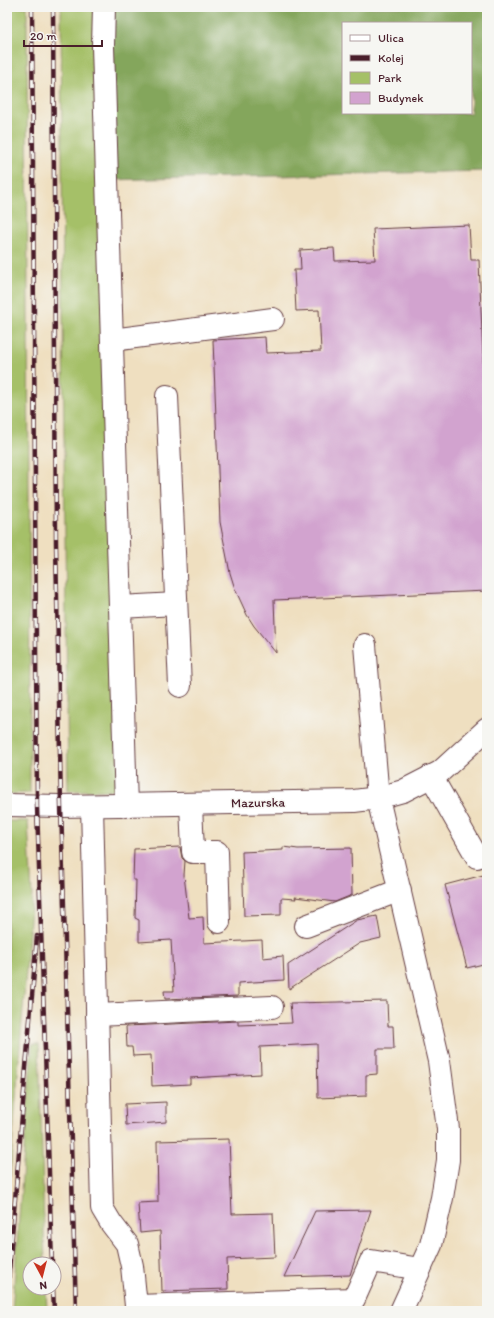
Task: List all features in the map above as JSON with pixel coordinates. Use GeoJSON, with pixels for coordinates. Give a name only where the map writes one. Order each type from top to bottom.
{"type":"FeatureCollection","features":[{"type":"Feature","properties":{"kind":"street"},"geometry":{"type":"LineString","coordinates":[[104,7],[103,46],[126,806]]}},
{"type":"Feature","properties":{"kind":"street"},"geometry":{"type":"LineString","coordinates":[[112,340],[273,319]]}},
{"type":"Feature","properties":{"kind":"street"},"geometry":{"type":"LineString","coordinates":[[167,396],[180,686]]}},
{"type":"Feature","properties":{"kind":"street"},"geometry":{"type":"LineString","coordinates":[[120,607],[176,604]]}},
{"type":"Feature","properties":{"kind":"street"},"geometry":{"type":"LineString","coordinates":[[365,645],[378,798],[439,1061],[448,1129],[448,1160],[442,1198],[431,1245],[401,1311]]}},
{"type":"Feature","properties":{"kind":"street","name":"Mazurska"},"geometry":{"type":"LineString","coordinates":[[7,805],[126,806],[354,801],[378,798],[404,791],[440,772],[487,729]]}},
{"type":"Feature","properties":{"kind":"street"},"geometry":{"type":"LineString","coordinates":[[431,776],[477,857]]}},
{"type":"Feature","properties":{"kind":"street"},"geometry":{"type":"LineString","coordinates":[[191,804],[193,852],[217,852],[219,922]]}},
{"type":"Feature","properties":{"kind":"street"},"geometry":{"type":"LineString","coordinates":[[92,806],[102,1208],[127,1244],[132,1266],[136,1306],[354,1299],[371,1260],[420,1268]]}},
{"type":"Feature","properties":{"kind":"street"},"geometry":{"type":"LineString","coordinates":[[306,926],[400,890]]}},
{"type":"Feature","properties":{"kind":"street"},"geometry":{"type":"LineString","coordinates":[[97,1015],[272,1007]]}},
{"type":"Feature","properties":{"kind":"green space"},"geometry":{"type":"Polygon","coordinates":[[[7,7],[27,7],[30,793],[7,794],[7,7]]]}},
{"type":"Feature","properties":{"kind":"green space"},"geometry":{"type":"Polygon","coordinates":[[[61,7],[104,7],[125,790],[68,791],[61,7]]]}},
{"type":"Feature","properties":{"kind":"green space"},"geometry":{"type":"Polygon","coordinates":[[[104,7],[487,7],[487,171],[107,180],[104,7]]]}},
{"type":"Feature","properties":{"kind":"green space"},"geometry":{"type":"Polygon","coordinates":[[[7,821],[28,821],[32,895],[7,1213],[7,821]]]}},
{"type":"Feature","properties":{"kind":"green space"},"geometry":{"type":"Polygon","coordinates":[[[32,1044],[39,1044],[45,1256],[22,1256],[22,1296],[46,1296],[47,1311],[12,1311],[32,1044]]]}},
{"type":"Feature","properties":{"kind":"building"},"geometry":{"type":"Polygon","coordinates":[[[469,225],[471,260],[479,260],[485,408],[487,408],[487,429],[485,429],[487,486],[487,591],[274,600],[276,653],[247,615],[235,589],[230,573],[220,522],[213,340],[265,337],[266,353],[321,351],[319,310],[296,311],[294,270],[301,270],[300,250],[334,248],[335,261],[375,260],[373,229],[469,225]]]}},
{"type":"Feature","properties":{"kind":"building"},"geometry":{"type":"Polygon","coordinates":[[[180,847],[182,858],[185,861],[184,875],[189,918],[203,917],[204,943],[262,940],[263,958],[283,956],[284,980],[238,983],[238,996],[165,999],[164,991],[174,991],[171,940],[139,942],[139,920],[135,918],[136,880],[133,880],[134,849],[180,847]]]}},
{"type":"Feature","properties":{"kind":"building"},"geometry":{"type":"Polygon","coordinates":[[[283,847],[298,849],[351,848],[352,895],[335,902],[295,897],[296,899],[281,898],[281,915],[244,916],[242,852],[283,850],[283,847]]]}},
{"type":"Feature","properties":{"kind":"building"},"geometry":{"type":"Polygon","coordinates":[[[487,874],[487,963],[467,968],[445,885],[487,874]]]}},
{"type":"Feature","properties":{"kind":"building"},"geometry":{"type":"Polygon","coordinates":[[[377,916],[381,938],[360,943],[289,989],[288,965],[357,920],[377,916]]]}},
{"type":"Feature","properties":{"kind":"building"},"geometry":{"type":"Polygon","coordinates":[[[387,1001],[388,1026],[393,1026],[394,1049],[377,1049],[377,1074],[366,1075],[366,1096],[318,1098],[317,1044],[260,1047],[261,1074],[190,1078],[190,1084],[152,1086],[151,1055],[133,1056],[132,1047],[127,1047],[126,1026],[238,1021],[238,1025],[292,1023],[290,1003],[387,1001]]]}},
{"type":"Feature","properties":{"kind":"building"},"geometry":{"type":"Polygon","coordinates":[[[166,1102],[166,1122],[126,1125],[125,1104],[166,1102]]]}},
{"type":"Feature","properties":{"kind":"building"},"geometry":{"type":"Polygon","coordinates":[[[229,1139],[232,1214],[273,1213],[275,1257],[227,1259],[228,1289],[162,1291],[160,1231],[140,1233],[138,1203],[158,1202],[157,1141],[229,1139]]]}},
{"type":"Feature","properties":{"kind":"building"},"geometry":{"type":"Polygon","coordinates":[[[371,1210],[350,1275],[284,1277],[315,1211],[371,1210]]]}},
{"type":"Feature","properties":{"kind":"railway"},"geometry":{"type":"LineString","coordinates":[[32,7],[37,806],[52,1256]]}},
{"type":"Feature","properties":{"kind":"railway"},"geometry":{"type":"LineString","coordinates":[[53,7],[56,543],[61,806],[76,1311]]}},
{"type":"Feature","properties":{"kind":"railway"},"geometry":{"type":"LineString","coordinates":[[7,1295],[37,936]]}},
{"type":"Feature","properties":{"kind":"railway"},"geometry":{"type":"LineString","coordinates":[[53,1296],[54,1311]]}}]}
